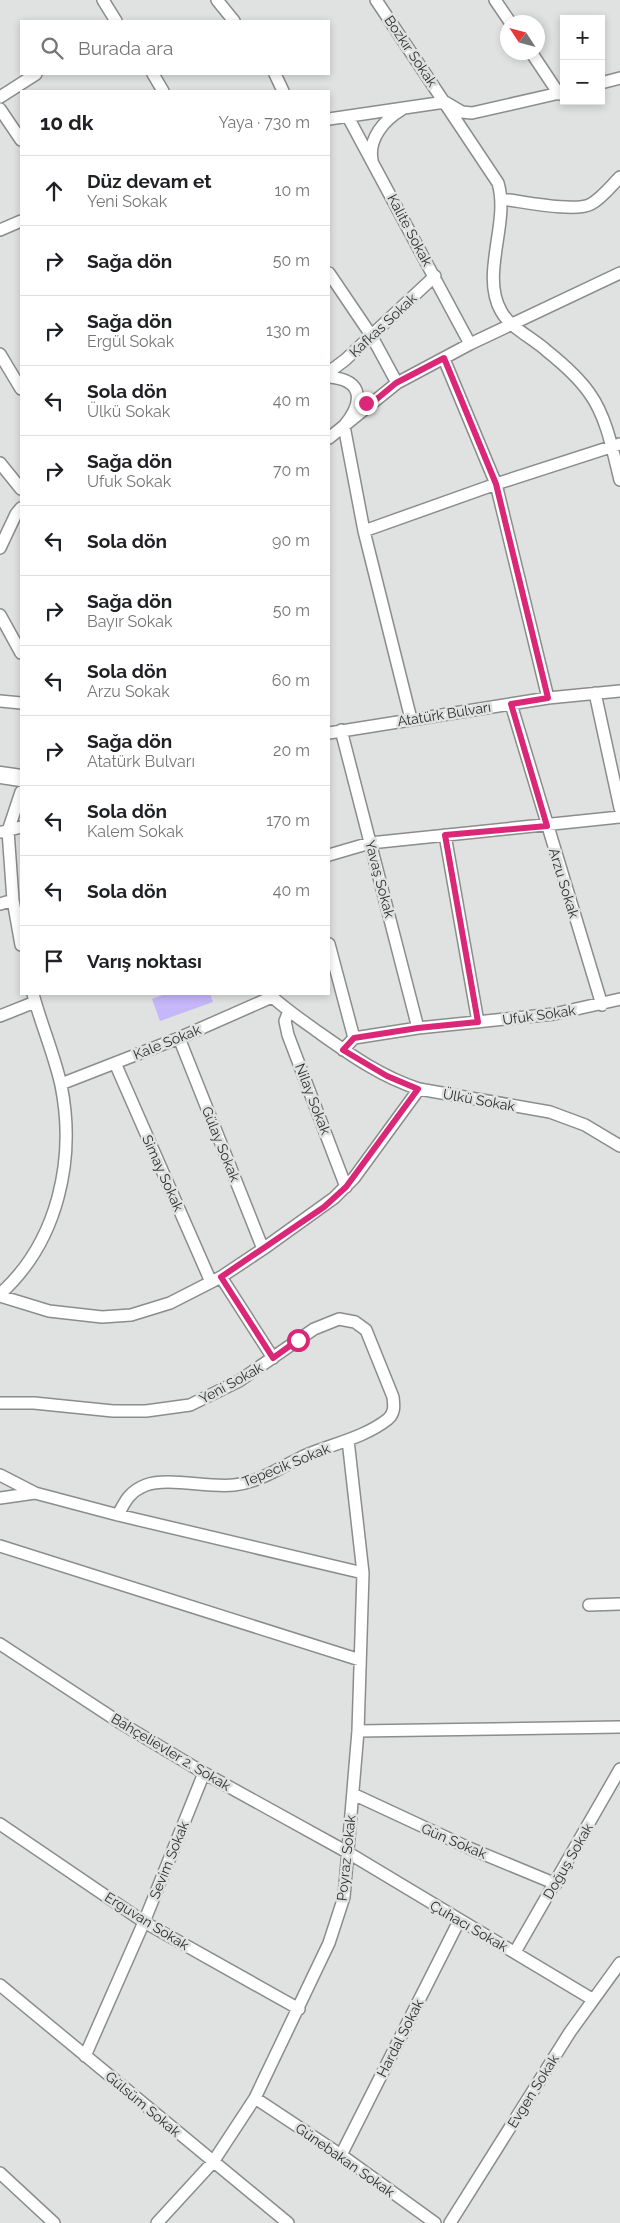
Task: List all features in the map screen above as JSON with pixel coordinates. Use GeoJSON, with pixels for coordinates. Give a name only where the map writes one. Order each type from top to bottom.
{"type":"FeatureCollection","features":[{"type":"Feature","properties":{"kind":"main road"},"geometry":{"type":"LineString","coordinates":[[0,775],[20,778]]}},
{"type":"Feature","properties":{"kind":"street"},"geometry":{"type":"LineString","coordinates":[[103,0],[115,20]]}},
{"type":"Feature","properties":{"kind":"street"},"geometry":{"type":"LineString","coordinates":[[218,0],[233,20]]}},
{"type":"Feature","properties":{"kind":"street","name":"Bozkır Sokak"},"geometry":{"type":"LineString","coordinates":[[376,0],[494,176],[501,198]]}},
{"type":"Feature","properties":{"kind":"street"},"geometry":{"type":"LineString","coordinates":[[495,0],[505,15]]}},
{"type":"Feature","properties":{"kind":"street"},"geometry":{"type":"LineString","coordinates":[[537,60],[560,92]]}},
{"type":"Feature","properties":{"kind":"street"},"geometry":{"type":"LineString","coordinates":[[0,97],[34,75]]}},
{"type":"Feature","properties":{"kind":"street"},"geometry":{"type":"LineString","coordinates":[[154,75],[162,90]]}},
{"type":"Feature","properties":{"kind":"street"},"geometry":{"type":"LineString","coordinates":[[275,75],[283,90]]}},
{"type":"Feature","properties":{"kind":"street"},"geometry":{"type":"LineString","coordinates":[[605,82],[620,78]]}},
{"type":"Feature","properties":{"kind":"street"},"geometry":{"type":"LineString","coordinates":[[330,119],[445,102],[468,113],[560,93]]}},
{"type":"Feature","properties":{"kind":"street"},"geometry":{"type":"LineString","coordinates":[[373,161],[371,147],[377,134],[387,121],[406,108]]}},
{"type":"Feature","properties":{"kind":"street"},"geometry":{"type":"LineString","coordinates":[[0,109],[20,139]]}},
{"type":"Feature","properties":{"kind":"street","name":"Kalite Sokak"},"geometry":{"type":"LineString","coordinates":[[348,117],[470,344]]}},
{"type":"Feature","properties":{"kind":"street"},"geometry":{"type":"LineString","coordinates":[[620,177],[593,203],[580,207],[501,198],[494,285],[500,310],[512,324],[547,350],[590,393],[616,445],[620,480]]}},
{"type":"Feature","properties":{"kind":"street"},"geometry":{"type":"LineString","coordinates":[[0,230],[20,220]]}},
{"type":"Feature","properties":{"kind":"street"},"geometry":{"type":"LineString","coordinates":[[330,437],[396,383],[470,344],[620,273]]}},
{"type":"Feature","properties":{"kind":"street"},"geometry":{"type":"LineString","coordinates":[[330,274],[371,335],[396,383]]}},
{"type":"Feature","properties":{"kind":"street","name":"Kafkas Sokak"},"geometry":{"type":"LineString","coordinates":[[330,371],[345,360],[435,276]]}},
{"type":"Feature","properties":{"kind":"street"},"geometry":{"type":"LineString","coordinates":[[371,335],[350,361],[349,377],[356,392],[356,410],[344,426],[364,531],[410,719]]}},
{"type":"Feature","properties":{"kind":"street"},"geometry":{"type":"LineString","coordinates":[[0,354],[20,387]]}},
{"type":"Feature","properties":{"kind":"street"},"geometry":{"type":"LineString","coordinates":[[444,358],[496,484],[548,698]]}},
{"type":"Feature","properties":{"kind":"street"},"geometry":{"type":"LineString","coordinates":[[330,377],[346,381],[363,402],[372,403]]}},
{"type":"Feature","properties":{"kind":"street"},"geometry":{"type":"LineString","coordinates":[[364,531],[496,484],[616,445]]}},
{"type":"Feature","properties":{"kind":"street"},"geometry":{"type":"LineString","coordinates":[[0,463],[20,488]]}},
{"type":"Feature","properties":{"kind":"street"},"geometry":{"type":"LineString","coordinates":[[0,548],[20,509]]}},
{"type":"Feature","properties":{"kind":"street"},"geometry":{"type":"LineString","coordinates":[[0,615],[20,651]]}},
{"type":"Feature","properties":{"kind":"street","name":"Atatürk Bulvarı"},"geometry":{"type":"LineString","coordinates":[[330,732],[548,698],[620,691]]}},
{"type":"Feature","properties":{"kind":"street"},"geometry":{"type":"LineString","coordinates":[[595,693],[620,808]]}},
{"type":"Feature","properties":{"kind":"street"},"geometry":{"type":"LineString","coordinates":[[0,701],[20,703]]}},
{"type":"Feature","properties":{"kind":"street","name":"Arzu Sokak"},"geometry":{"type":"LineString","coordinates":[[511,704],[602,1005]]}},
{"type":"Feature","properties":{"kind":"street","name":"Yavaş Sokak"},"geometry":{"type":"LineString","coordinates":[[341,730],[418,1028]]}},
{"type":"Feature","properties":{"kind":"street"},"geometry":{"type":"LineString","coordinates":[[20,794],[4,832],[20,939]]}},
{"type":"Feature","properties":{"kind":"street"},"geometry":{"type":"LineString","coordinates":[[330,855],[370,843],[620,817]]}},
{"type":"Feature","properties":{"kind":"street"},"geometry":{"type":"LineString","coordinates":[[4,832],[20,827]]}},
{"type":"Feature","properties":{"kind":"street"},"geometry":{"type":"LineString","coordinates":[[445,835],[478,1022]]}},
{"type":"Feature","properties":{"kind":"street"},"geometry":{"type":"LineString","coordinates":[[0,904],[13,900]]}},
{"type":"Feature","properties":{"kind":"street"},"geometry":{"type":"LineString","coordinates":[[330,948],[354,1038],[343,1050]]}},
{"type":"Feature","properties":{"kind":"street","name":"Ülkü Sokak"},"geometry":{"type":"LineString","coordinates":[[270,995],[343,1050],[387,1076],[418,1089],[550,1112],[585,1125],[620,1146]]}},
{"type":"Feature","properties":{"kind":"street","name":"Kale Sokak"},"geometry":{"type":"LineString","coordinates":[[61,1084],[179,1038],[270,995]]}},
{"type":"Feature","properties":{"kind":"street"},"geometry":{"type":"LineString","coordinates":[[0,1016],[34,998],[61,1084],[66,1130],[57,1202],[40,1244],[22,1271],[0,1295],[20,1304],[50,1311],[76,1315],[119,1316],[157,1309],[216,1279],[263,1250],[324,1207],[346,1187],[418,1089]]}},
{"type":"Feature","properties":{"kind":"street","name":"Ufuk Sokak"},"geometry":{"type":"LineString","coordinates":[[354,1038],[418,1028],[554,1014],[602,1005],[620,999]]}},
{"type":"Feature","properties":{"kind":"street","name":"Nilay Sokak"},"geometry":{"type":"LineString","coordinates":[[289,1011],[285,1021],[288,1035],[346,1187]]}},
{"type":"Feature","properties":{"kind":"street","name":"Gülay Sokak"},"geometry":{"type":"LineString","coordinates":[[179,1038],[263,1250]]}},
{"type":"Feature","properties":{"kind":"street","name":"Simay Sokak"},"geometry":{"type":"LineString","coordinates":[[115,1063],[216,1279],[273,1358]]}},
{"type":"Feature","properties":{"kind":"street","name":"Yeni Sokak"},"geometry":{"type":"LineString","coordinates":[[0,1403],[34,1403],[113,1411],[169,1410],[190,1405],[216,1394],[314,1330],[333,1321],[350,1320],[366,1330],[390,1388],[394,1408],[389,1418],[348,1440]]}},
{"type":"Feature","properties":{"kind":"street","name":"Tepecik Sokak"},"geometry":{"type":"LineString","coordinates":[[118,1515],[129,1495],[146,1485],[159,1483],[220,1485],[246,1482],[348,1440]]}},
{"type":"Feature","properties":{"kind":"street","name":"Poyraz Sokak"},"geometry":{"type":"LineString","coordinates":[[157,2223],[213,2162],[255,2098],[299,2009],[336,1926],[344,1896],[358,1731],[363,1573],[348,1440]]}},
{"type":"Feature","properties":{"kind":"street"},"geometry":{"type":"LineString","coordinates":[[0,1475],[35,1493],[118,1515],[363,1573]]}},
{"type":"Feature","properties":{"kind":"street"},"geometry":{"type":"LineString","coordinates":[[0,1498],[35,1493]]}},
{"type":"Feature","properties":{"kind":"street"},"geometry":{"type":"LineString","coordinates":[[0,1546],[360,1660]]}},
{"type":"Feature","properties":{"kind":"street"},"geometry":{"type":"LineString","coordinates":[[589,1605],[620,1604]]}},
{"type":"Feature","properties":{"kind":"street","name":"Bahçelievler 2. Sokak"},"geometry":{"type":"LineString","coordinates":[[0,1644],[119,1722],[204,1773],[347,1852]]}},
{"type":"Feature","properties":{"kind":"street"},"geometry":{"type":"LineString","coordinates":[[358,1731],[620,1727]]}},
{"type":"Feature","properties":{"kind":"street","name":"Doğuş Sokak"},"geometry":{"type":"LineString","coordinates":[[516,1952],[620,1770]]}},
{"type":"Feature","properties":{"kind":"street","name":"Sevim Sokak"},"geometry":{"type":"LineString","coordinates":[[85,2056],[144,1922],[204,1773]]}},
{"type":"Feature","properties":{"kind":"street","name":"Gün Sokak"},"geometry":{"type":"LineString","coordinates":[[353,1794],[453,1841],[556,1884]]}},
{"type":"Feature","properties":{"kind":"street","name":"Erguvan Sokak"},"geometry":{"type":"LineString","coordinates":[[0,1824],[144,1922],[299,2009]]}},
{"type":"Feature","properties":{"kind":"street","name":"Çuhacı Sokak"},"geometry":{"type":"LineString","coordinates":[[347,1852],[459,1921],[516,1952],[592,1999]]}},
{"type":"Feature","properties":{"kind":"street","name":"Hardal Sokak"},"geometry":{"type":"LineString","coordinates":[[341,2155],[459,1921]]}},
{"type":"Feature","properties":{"kind":"street","name":"Evgen Sokak"},"geometry":{"type":"LineString","coordinates":[[450,2223],[592,1999],[620,1963]]}},
{"type":"Feature","properties":{"kind":"street","name":"Gülsüm Sokak"},"geometry":{"type":"LineString","coordinates":[[0,1985],[288,2223]]}},
{"type":"Feature","properties":{"kind":"street","name":"Günebakan Sokak"},"geometry":{"type":"LineString","coordinates":[[255,2098],[341,2155],[434,2223]]}},
{"type":"Feature","properties":{"kind":"street"},"geometry":{"type":"LineString","coordinates":[[0,2173],[54,2223]]}},
{"type":"Feature","properties":{"kind":"shaded area"},"geometry":{"type":"Polygon","coordinates":[[[162,995],[210,995],[213,1002],[160,1021],[152,999],[162,995]]]}},
{"type":"Feature","properties":{"kind":"route"},"geometry":{"type":"LineString","coordinates":[[298,1340],[273,1358],[221,1277],[324,1207],[346,1187],[418,1089],[371,1068],[343,1050],[350,1041],[354,1038],[418,1028],[478,1022],[445,835],[547,826],[511,704],[548,698],[496,484],[444,358],[396,383],[372,403],[366,403]]}}]}
